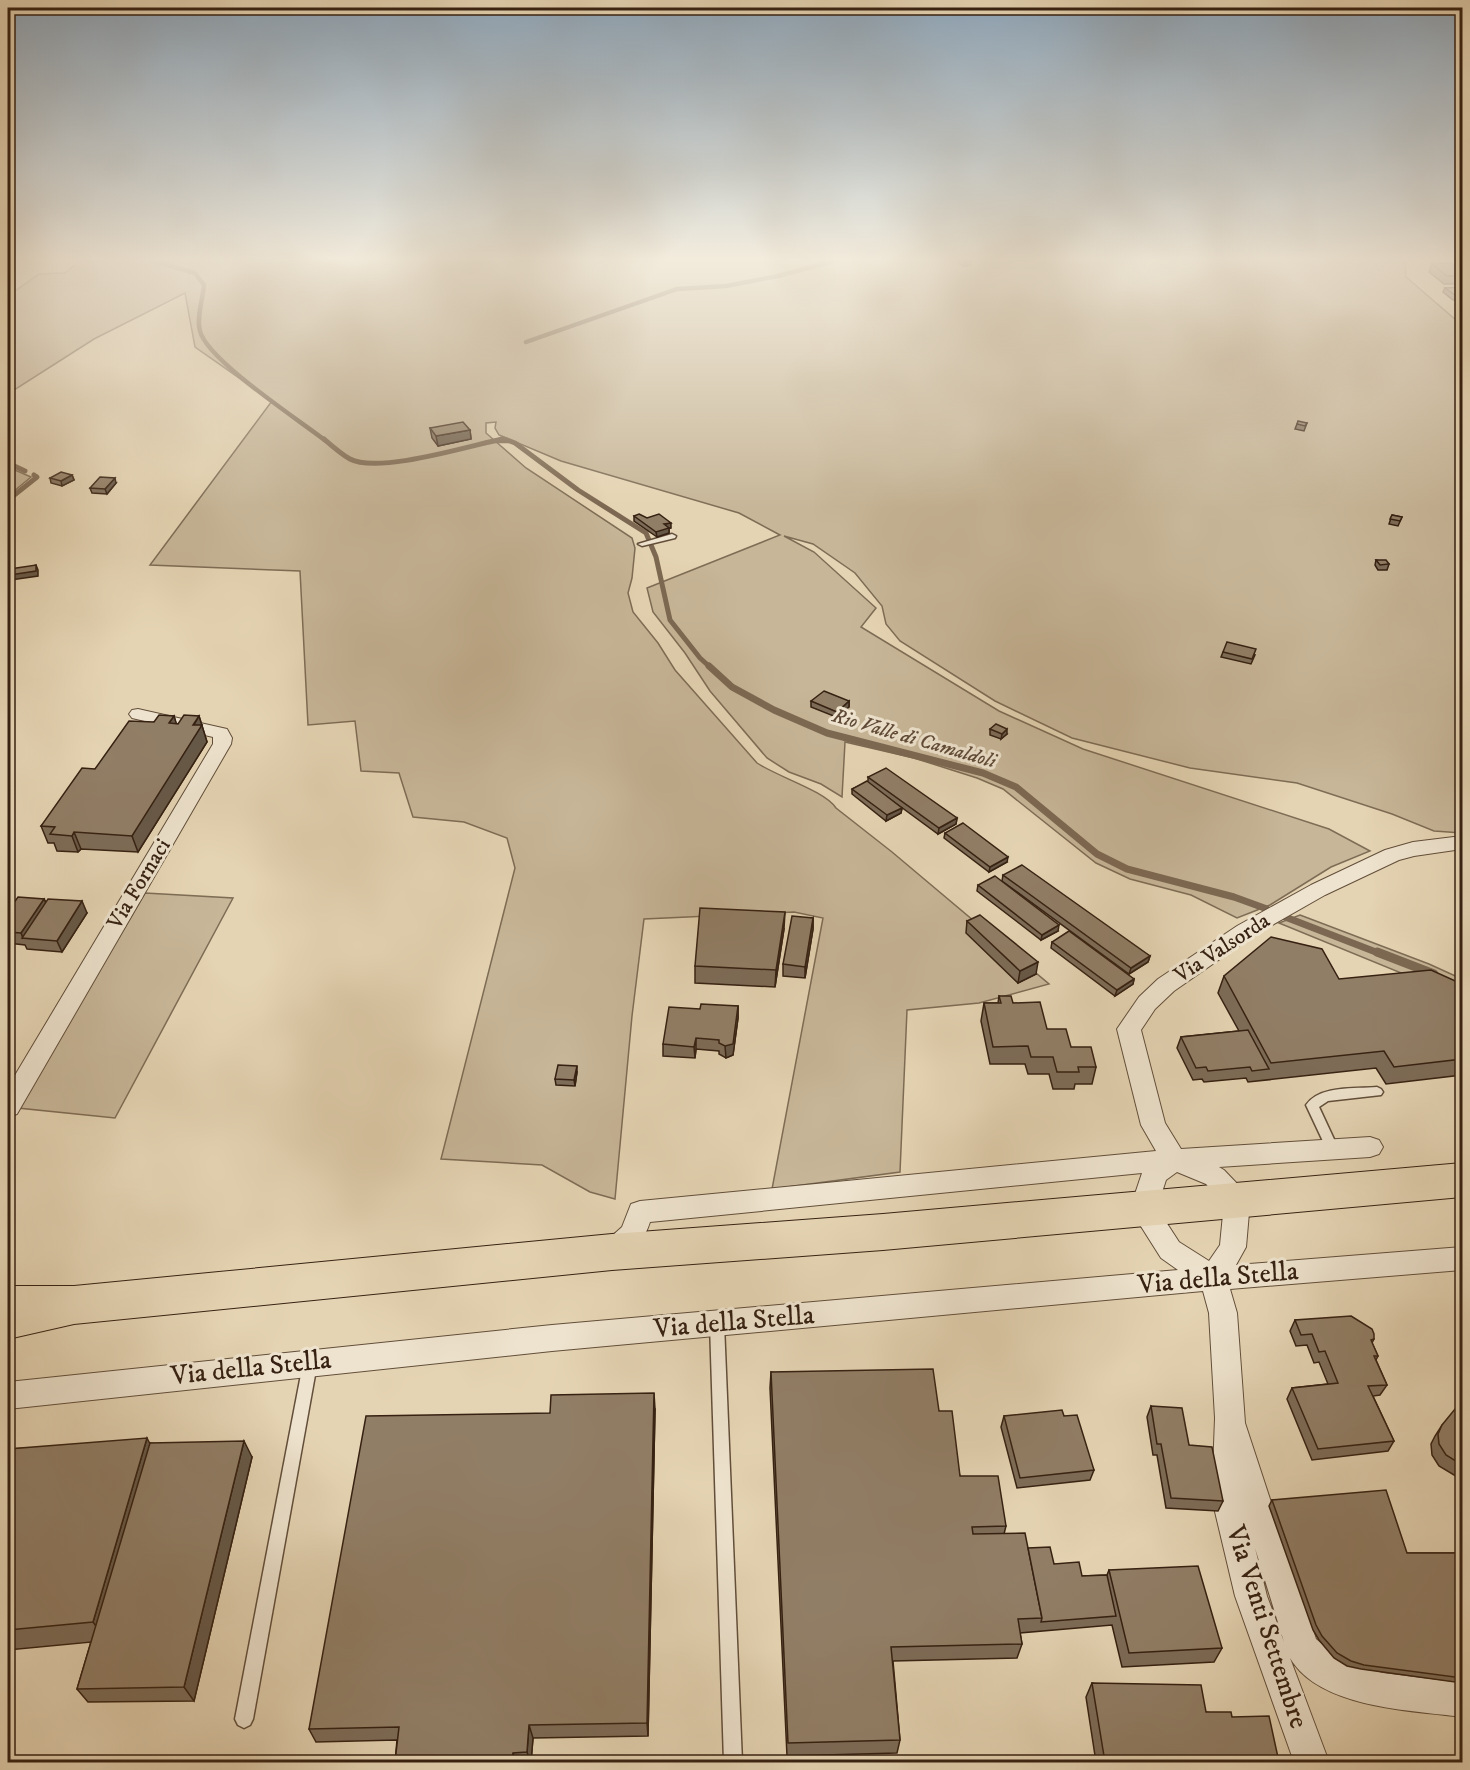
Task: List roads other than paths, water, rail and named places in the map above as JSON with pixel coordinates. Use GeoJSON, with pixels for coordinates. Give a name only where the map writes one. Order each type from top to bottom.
{"type":"FeatureCollection","features":[{"type":"Feature","properties":{"kind":"main road"},"geometry":{"type":"LineString","coordinates":[[8,1305],[74,1305],[612,1252],[883,1232],[1462,1180]]}},
{"type":"Feature","properties":{"kind":"main road"},"geometry":{"type":"LineString","coordinates":[[8,1320],[74,1305]]}},
{"type":"Feature","properties":{"kind":"street","name":"Via Fornaci"},"geometry":{"type":"LineString","coordinates":[[8,1107],[224,738],[220,733],[138,714]]}},
{"type":"Feature","properties":{"kind":"street","name":"Via Valsorda"},"geometry":{"type":"LineString","coordinates":[[1174,1160],[1153,1125],[1129,1029],[1147,1003],[1166,985],[1245,931],[1318,890],[1392,855],[1413,849],[1462,843]]}},
{"type":"Feature","properties":{"kind":"street"},"geometry":{"type":"LineString","coordinates":[[612,1252],[633,1233],[640,1212],[1174,1160],[1370,1147]]}},
{"type":"Feature","properties":{"kind":"street"},"geometry":{"type":"LineString","coordinates":[[1174,1160],[1215,1177],[1237,1201],[1233,1247],[1213,1278],[1170,1250],[1143,1209],[1155,1174],[1174,1160]]}},
{"type":"Feature","properties":{"kind":"street","name":"Via della Stella"},"geometry":{"type":"LineString","coordinates":[[8,1396],[311,1361],[1213,1278],[1462,1258]]}},
{"type":"Feature","properties":{"kind":"street","name":"Via Venti Settembre"},"geometry":{"type":"LineString","coordinates":[[1213,1278],[1223,1313],[1230,1418],[1227,1499],[1251,1596],[1311,1762]]}},
{"type":"Feature","properties":{"kind":"street","name":"Via Venti Settembre"},"geometry":{"type":"LineString","coordinates":[[1230,1418],[1303,1649],[1335,1678],[1383,1690],[1462,1700]]}},
{"type":"Feature","properties":{"kind":"lane"},"geometry":{"type":"LineString","coordinates":[[642,544],[672,536]]}},
{"type":"Feature","properties":{"kind":"lane"},"geometry":{"type":"LineString","coordinates":[[1333,1150],[1312,1105],[1325,1096],[1377,1092]]}},
{"type":"Feature","properties":{"kind":"lane"},"geometry":{"type":"LineString","coordinates":[[717,1323],[733,1762]]}},
{"type":"Feature","properties":{"kind":"lane"},"geometry":{"type":"LineString","coordinates":[[244,1719],[311,1361]]}},
{"type":"Feature","properties":{"kind":"waterway","name":"Rio Valle di Camaldoli"},"geometry":{"type":"LineString","coordinates":[[206,343],[236,373],[326,441]]}},
{"type":"Feature","properties":{"kind":"waterway","name":"Rio Valle di Camaldoli"},"geometry":{"type":"LineString","coordinates":[[324,439],[350,459],[363,463],[402,461],[502,439]]}},
{"type":"Feature","properties":{"kind":"waterway","name":"Rio Valle di Camaldoli"},"geometry":{"type":"LineString","coordinates":[[504,439],[515,443],[578,490],[646,533],[656,557],[670,620],[700,658],[711,668]]}},
{"type":"Feature","properties":{"kind":"waterway","name":"Rio Valle di Camaldoli"},"geometry":{"type":"LineString","coordinates":[[495,441],[508,441]]}},
{"type":"Feature","properties":{"kind":"waterway"},"geometry":{"type":"LineString","coordinates":[[8,463],[25,471]]}},
{"type":"Feature","properties":{"kind":"waterway"},"geometry":{"type":"LineString","coordinates":[[8,500],[37,477],[34,475]]}},
{"type":"Feature","properties":{"kind":"waterway","name":"Rio Valle di Camaldoli"},"geometry":{"type":"LineString","coordinates":[[709,666],[732,687],[774,710],[827,733],[983,773],[1016,787],[1097,854],[1127,869],[1234,897],[1267,909]]}},
{"type":"Feature","properties":{"kind":"waterway","name":"Rio Valle di Camaldoli"},"geometry":{"type":"LineString","coordinates":[[1280,915],[1381,954]]}},
{"type":"Feature","properties":{"kind":"waterway","name":"Rio Valle di Camaldoli"},"geometry":{"type":"LineString","coordinates":[[1377,952],[1434,974]]}}]}
